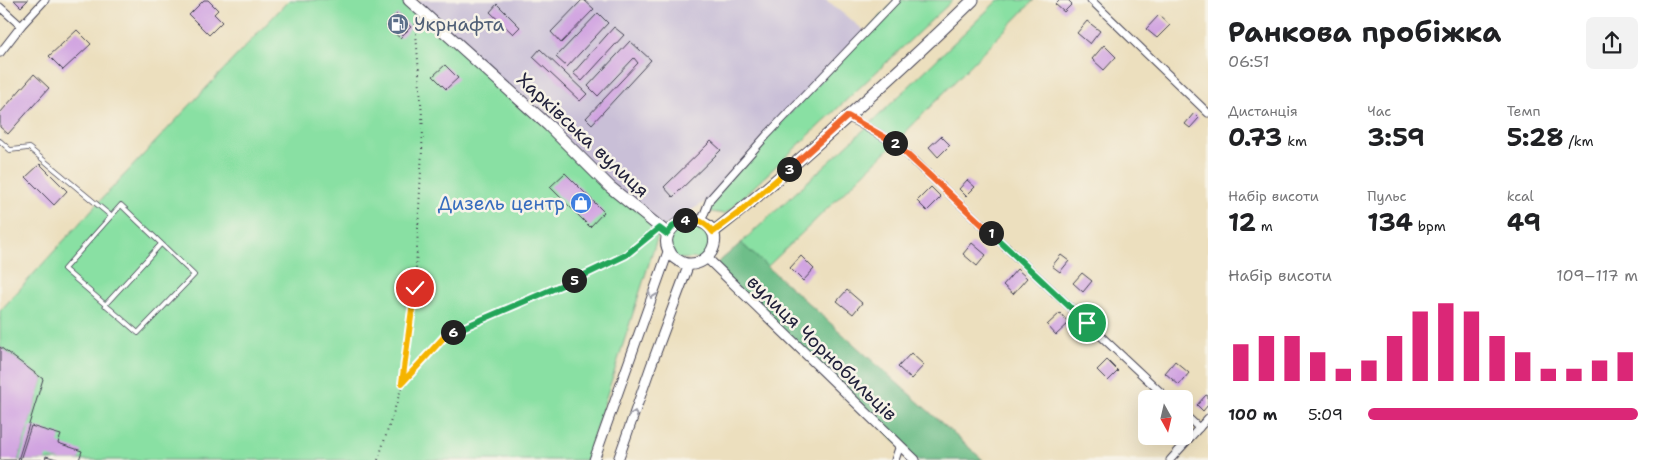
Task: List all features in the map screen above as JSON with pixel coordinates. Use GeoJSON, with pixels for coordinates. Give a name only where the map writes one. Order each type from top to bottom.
{"type":"FeatureCollection","features":[{"type":"Feature","properties":{"kind":"main road"},"geometry":{"type":"LineString","coordinates":[[713,232],[740,212],[916,57],[973,0]]}},
{"type":"Feature","properties":{"kind":"main road","name":"Харківська вулиця"},"geometry":{"type":"LineString","coordinates":[[412,3],[549,126],[610,187],[663,231]]}},
{"type":"Feature","properties":{"kind":"main road"},"geometry":{"type":"LineString","coordinates":[[687,219],[701,222],[706,223],[713,232],[715,239],[713,248],[707,258],[700,263],[689,264],[675,259],[670,254],[663,231],[687,219]]}},
{"type":"Feature","properties":{"kind":"street"},"geometry":{"type":"LineString","coordinates":[[0,53],[45,0]]}},
{"type":"Feature","properties":{"kind":"street"},"geometry":{"type":"LineString","coordinates":[[701,222],[710,199],[766,136],[896,0]]}},
{"type":"Feature","properties":{"kind":"street"},"geometry":{"type":"LineString","coordinates":[[1091,0],[1208,113]]}},
{"type":"Feature","properties":{"kind":"street"},"geometry":{"type":"LineString","coordinates":[[0,7],[21,26]]}},
{"type":"Feature","properties":{"kind":"street"},"geometry":{"type":"LineString","coordinates":[[848,116],[895,143],[1158,390]]}},
{"type":"Feature","properties":{"kind":"street"},"geometry":{"type":"LineString","coordinates":[[594,460],[669,249]]}},
{"type":"Feature","properties":{"kind":"street","name":"вулиця Чорнобильців"},"geometry":{"type":"LineString","coordinates":[[707,258],[915,460]]}},
{"type":"Feature","properties":{"kind":"street"},"geometry":{"type":"LineString","coordinates":[[618,460],[689,264]]}},
{"type":"Feature","properties":{"kind":"street"},"geometry":{"type":"LineString","coordinates":[[1170,460],[1208,418]]}},
{"type":"Feature","properties":{"kind":"street"},"geometry":{"type":"LineString","coordinates":[[1193,423],[1198,428]]}},
{"type":"Feature","properties":{"kind":"street"},"geometry":{"type":"LineString","coordinates":[[895,460],[900,445]]}},
{"type":"Feature","properties":{"kind":"lane"},"geometry":{"type":"LineString","coordinates":[[0,141],[10,150],[29,148],[111,216]]}},
{"type":"Feature","properties":{"kind":"lane"},"geometry":{"type":"LineString","coordinates":[[121,205],[194,275],[138,333],[64,269],[111,216],[121,205]]}},
{"type":"Feature","properties":{"kind":"lane"},"geometry":{"type":"LineString","coordinates":[[105,305],[161,244]]}},
{"type":"Feature","properties":{"kind":"path"},"geometry":{"type":"LineString","coordinates":[[378,460],[402,383],[415,288],[423,130],[412,3]]}},
{"type":"Feature","properties":{"kind":"path"},"geometry":{"type":"LineString","coordinates":[[402,383],[445,336],[594,272],[626,255],[663,231]]}},
{"type":"Feature","properties":{"kind":"shaded area"},"geometry":{"type":"Polygon","coordinates":[[[420,0],[826,0],[866,32],[710,199],[660,229],[415,6],[420,0]]]}},
{"type":"Feature","properties":{"kind":"green space"},"geometry":{"type":"Polygon","coordinates":[[[289,0],[409,0],[660,229],[586,460],[18,460],[43,379],[0,347],[0,311],[97,204],[289,0]]]}},
{"type":"Feature","properties":{"kind":"green space"},"geometry":{"type":"Polygon","coordinates":[[[896,0],[953,0],[725,214],[705,211],[710,199],[896,0]]]}},
{"type":"Feature","properties":{"kind":"green space"},"geometry":{"type":"Polygon","coordinates":[[[998,0],[1034,0],[895,143],[767,267],[741,243],[867,127],[998,0]]]}},
{"type":"Feature","properties":{"kind":"green space"},"geometry":{"type":"Polygon","coordinates":[[[680,222],[713,232],[707,258],[675,259],[667,233],[680,222]]]}},
{"type":"Feature","properties":{"kind":"green space"},"geometry":{"type":"Polygon","coordinates":[[[741,243],[983,460],[915,460],[714,266],[741,243]]]}},
{"type":"Feature","properties":{"kind":"building"},"geometry":{"type":"Polygon","coordinates":[[[14,0],[28,0],[21,7],[14,0]]]}},
{"type":"Feature","properties":{"kind":"building"},"geometry":{"type":"Polygon","coordinates":[[[204,0],[208,0],[218,10],[214,14],[222,22],[209,35],[189,15],[204,0]]]}},
{"type":"Feature","properties":{"kind":"building"},"geometry":{"type":"Polygon","coordinates":[[[582,0],[594,9],[561,43],[551,32],[582,0]]]}},
{"type":"Feature","properties":{"kind":"building"},"geometry":{"type":"Polygon","coordinates":[[[1059,0],[1068,0],[1072,4],[1064,12],[1055,4],[1059,0]]]}},
{"type":"Feature","properties":{"kind":"building"},"geometry":{"type":"Polygon","coordinates":[[[497,4],[520,27],[513,34],[490,12],[497,4]]]}},
{"type":"Feature","properties":{"kind":"building"},"geometry":{"type":"Polygon","coordinates":[[[598,13],[608,23],[567,67],[556,57],[598,13]]]}},
{"type":"Feature","properties":{"kind":"building"},"geometry":{"type":"Polygon","coordinates":[[[397,14],[411,27],[400,38],[386,26],[397,14]]]}},
{"type":"Feature","properties":{"kind":"building"},"geometry":{"type":"Polygon","coordinates":[[[1159,15],[1170,25],[1157,38],[1146,29],[1159,15]]]}},
{"type":"Feature","properties":{"kind":"building"},"geometry":{"type":"Polygon","coordinates":[[[1087,21],[1100,31],[1090,44],[1077,33],[1087,21]]]}},
{"type":"Feature","properties":{"kind":"building"},"geometry":{"type":"Polygon","coordinates":[[[614,27],[624,35],[582,81],[573,73],[614,27]]]}},
{"type":"Feature","properties":{"kind":"building"},"geometry":{"type":"Polygon","coordinates":[[[77,30],[91,44],[63,70],[49,56],[77,30]]]}},
{"type":"Feature","properties":{"kind":"building"},"geometry":{"type":"Polygon","coordinates":[[[630,41],[651,60],[592,124],[586,118],[638,63],[634,58],[598,96],[588,86],[630,41]]]}},
{"type":"Feature","properties":{"kind":"building"},"geometry":{"type":"Polygon","coordinates":[[[1104,45],[1116,57],[1104,70],[1092,59],[1104,45]]]}},
{"type":"Feature","properties":{"kind":"building"},"geometry":{"type":"Polygon","coordinates":[[[540,49],[587,94],[580,101],[533,57],[540,49]]]}},
{"type":"Feature","properties":{"kind":"building"},"geometry":{"type":"Polygon","coordinates":[[[445,65],[458,78],[446,89],[433,76],[445,65]]]}},
{"type":"Feature","properties":{"kind":"building"},"geometry":{"type":"Polygon","coordinates":[[[34,74],[49,88],[8,134],[0,127],[0,113],[34,74]]]}},
{"type":"Feature","properties":{"kind":"building"},"geometry":{"type":"Polygon","coordinates":[[[1194,113],[1199,118],[1190,128],[1185,124],[1194,113]]]}},
{"type":"Feature","properties":{"kind":"building"},"geometry":{"type":"Polygon","coordinates":[[[941,136],[950,145],[938,157],[929,147],[941,136]]]}},
{"type":"Feature","properties":{"kind":"building"},"geometry":{"type":"Polygon","coordinates":[[[711,141],[721,150],[673,197],[664,187],[711,141]]]}},
{"type":"Feature","properties":{"kind":"building"},"geometry":{"type":"Polygon","coordinates":[[[40,164],[67,191],[54,205],[26,177],[40,164]]]}},
{"type":"Feature","properties":{"kind":"building"},"geometry":{"type":"Polygon","coordinates":[[[565,173],[604,212],[590,227],[550,187],[565,173]]]}},
{"type":"Feature","properties":{"kind":"building"},"geometry":{"type":"Polygon","coordinates":[[[967,180],[975,187],[966,196],[959,189],[967,180]]]}},
{"type":"Feature","properties":{"kind":"building"},"geometry":{"type":"Polygon","coordinates":[[[931,187],[941,197],[927,211],[917,201],[931,187]]]}},
{"type":"Feature","properties":{"kind":"building"},"geometry":{"type":"Polygon","coordinates":[[[972,243],[986,255],[977,266],[963,254],[972,243]]]}},
{"type":"Feature","properties":{"kind":"building"},"geometry":{"type":"Polygon","coordinates":[[[1061,255],[1069,261],[1060,272],[1052,266],[1061,255]]]}},
{"type":"Feature","properties":{"kind":"building"},"geometry":{"type":"Polygon","coordinates":[[[801,256],[814,269],[803,281],[790,268],[801,256]]]}},
{"type":"Feature","properties":{"kind":"building"},"geometry":{"type":"Polygon","coordinates":[[[1017,269],[1027,278],[1013,294],[1003,285],[1017,269]]]}},
{"type":"Feature","properties":{"kind":"building"},"geometry":{"type":"Polygon","coordinates":[[[1082,273],[1092,281],[1083,292],[1073,283],[1082,273]]]}},
{"type":"Feature","properties":{"kind":"building"},"geometry":{"type":"Polygon","coordinates":[[[847,290],[862,303],[853,314],[837,301],[847,290]]]}},
{"type":"Feature","properties":{"kind":"building"},"geometry":{"type":"Polygon","coordinates":[[[1060,313],[1069,323],[1056,335],[1047,325],[1060,313]]]}},
{"type":"Feature","properties":{"kind":"building"},"geometry":{"type":"Polygon","coordinates":[[[0,347],[43,379],[18,460],[0,460],[0,347]]]}},
{"type":"Feature","properties":{"kind":"building"},"geometry":{"type":"Polygon","coordinates":[[[911,353],[924,365],[911,379],[898,367],[911,353]]]}},
{"type":"Feature","properties":{"kind":"building"},"geometry":{"type":"Polygon","coordinates":[[[1107,360],[1118,371],[1108,381],[1097,370],[1107,360]]]}},
{"type":"Feature","properties":{"kind":"building"},"geometry":{"type":"Polygon","coordinates":[[[1175,361],[1189,373],[1179,385],[1165,373],[1175,361]]]}},
{"type":"Feature","properties":{"kind":"building"},"geometry":{"type":"Polygon","coordinates":[[[1206,395],[1208,396],[1208,405],[1203,411],[1197,405],[1206,395]]]}},
{"type":"Feature","properties":{"kind":"building"},"geometry":{"type":"Polygon","coordinates":[[[31,426],[61,435],[58,443],[82,451],[79,460],[60,460],[46,456],[45,460],[20,460],[31,426]]]}},
{"type":"Feature","properties":{"kind":"place","name":"Укрнафта"},"geometry":{"type":"Point","coordinates":[398,24]}},
{"type":"Feature","properties":{"kind":"place","name":"Дизель центр"},"geometry":{"type":"Point","coordinates":[581,203]}},
{"type":"Feature","properties":{"kind":"route"},"geometry":{"type":"LineString","coordinates":[[415,288],[402,383],[445,336],[594,272],[626,255],[659,228],[667,234],[674,225],[687,219],[706,223],[713,232],[740,212],[848,116],[895,143],[1087,323]]}}]}
